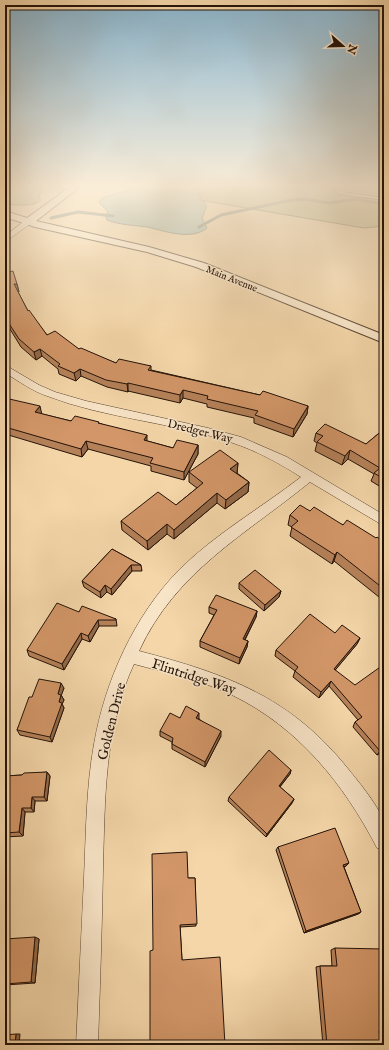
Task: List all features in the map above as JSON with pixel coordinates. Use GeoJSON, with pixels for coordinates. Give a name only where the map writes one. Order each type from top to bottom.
{"type":"FeatureCollection","features":[{"type":"Feature","properties":{"kind":"street","name":"Main Avenue"},"geometry":{"type":"LineString","coordinates":[[78,234],[149,250],[200,265],[384,339]]}},
{"type":"Feature","properties":{"kind":"street","name":"Dredger Way"},"geometry":{"type":"LineString","coordinates":[[5,368],[35,387],[51,394],[237,440],[283,460],[384,521]]}},
{"type":"Feature","properties":{"kind":"street","name":"Golden Drive"},"geometry":{"type":"LineString","coordinates":[[87,1045],[97,786],[102,744],[112,705],[130,656],[162,601],[182,577],[203,556],[310,476]]}},
{"type":"Feature","properties":{"kind":"street","name":"Flintridge Way"},"geometry":{"type":"LineString","coordinates":[[130,656],[209,678],[239,690],[270,707],[299,729],[327,756],[353,788],[384,841]]}},
{"type":"Feature","properties":{"kind":"building"},"geometry":{"type":"Polygon","coordinates":[[[13,271],[17,284],[14,284],[28,311],[29,310],[47,335],[55,331],[79,349],[81,348],[116,363],[119,359],[151,366],[148,370],[260,395],[263,391],[308,406],[294,429],[255,415],[258,411],[207,399],[208,396],[183,390],[180,395],[128,383],[106,380],[80,369],[74,373],[58,366],[60,364],[40,349],[34,352],[19,339],[8,322],[9,321],[5,313],[5,273],[13,271]]]}},
{"type":"Feature","properties":{"kind":"building"},"geometry":{"type":"Polygon","coordinates":[[[5,398],[40,406],[35,412],[71,421],[75,416],[147,435],[144,440],[173,448],[177,440],[198,445],[184,472],[150,463],[153,458],[86,441],[81,449],[5,427],[5,398]]]}},
{"type":"Feature","properties":{"kind":"building"},"geometry":{"type":"Polygon","coordinates":[[[325,424],[366,444],[384,429],[384,479],[374,473],[380,468],[350,450],[345,456],[317,442],[323,436],[316,433],[325,424]]]}},
{"type":"Feature","properties":{"kind":"building"},"geometry":{"type":"Polygon","coordinates":[[[220,450],[238,463],[230,469],[249,482],[226,500],[217,493],[174,530],[167,524],[147,541],[121,521],[158,492],[176,505],[203,483],[189,472],[220,450]]]}},
{"type":"Feature","properties":{"kind":"building"},"geometry":{"type":"Polygon","coordinates":[[[300,505],[310,511],[314,507],[343,525],[347,520],[384,542],[384,589],[337,552],[335,555],[291,527],[298,521],[290,515],[300,505]]]}},
{"type":"Feature","properties":{"kind":"building"},"geometry":{"type":"Polygon","coordinates":[[[112,549],[141,565],[131,565],[111,589],[105,585],[100,592],[82,581],[112,549]]]}},
{"type":"Feature","properties":{"kind":"building"},"geometry":{"type":"Polygon","coordinates":[[[255,570],[281,591],[265,605],[239,583],[255,570]]]}},
{"type":"Feature","properties":{"kind":"building"},"geometry":{"type":"Polygon","coordinates":[[[216,595],[257,611],[243,639],[248,641],[240,658],[200,641],[217,610],[209,607],[216,595]]]}},
{"type":"Feature","properties":{"kind":"building"},"geometry":{"type":"Polygon","coordinates":[[[57,603],[79,612],[82,606],[116,620],[98,620],[88,636],[81,633],[62,664],[27,650],[57,603]]]}},
{"type":"Feature","properties":{"kind":"building"},"geometry":{"type":"Polygon","coordinates":[[[310,614],[335,633],[342,625],[360,638],[334,669],[355,685],[383,665],[384,666],[384,748],[380,751],[355,722],[362,717],[331,681],[321,692],[295,671],[298,667],[276,650],[310,614]]]}},
{"type":"Feature","properties":{"kind":"building"},"geometry":{"type":"Polygon","coordinates":[[[39,679],[61,683],[58,694],[61,695],[59,702],[62,703],[50,737],[17,730],[29,697],[32,697],[39,679]]]}},
{"type":"Feature","properties":{"kind":"building"},"geometry":{"type":"Polygon","coordinates":[[[186,706],[199,713],[196,718],[221,731],[205,762],[172,744],[173,738],[160,731],[170,713],[180,718],[186,706]]]}},
{"type":"Feature","properties":{"kind":"building"},"geometry":{"type":"Polygon","coordinates":[[[269,750],[291,770],[279,786],[294,799],[267,834],[229,797],[269,750]]]}},
{"type":"Feature","properties":{"kind":"building"},"geometry":{"type":"Polygon","coordinates":[[[47,772],[44,797],[32,797],[31,808],[22,808],[19,832],[5,833],[5,776],[47,772]]]}},
{"type":"Feature","properties":{"kind":"building"},"geometry":{"type":"Polygon","coordinates":[[[335,828],[349,863],[343,865],[361,912],[306,931],[278,847],[335,828]]]}},
{"type":"Feature","properties":{"kind":"building"},"geometry":{"type":"Polygon","coordinates":[[[187,852],[188,878],[195,878],[197,924],[180,925],[182,960],[220,957],[225,1045],[150,1045],[150,951],[153,950],[152,854],[187,852]]]}},
{"type":"Feature","properties":{"kind":"building"},"geometry":{"type":"Polygon","coordinates":[[[35,937],[31,982],[5,984],[5,939],[35,937]]]}},
{"type":"Feature","properties":{"kind":"building"},"geometry":{"type":"Polygon","coordinates":[[[335,948],[383,949],[384,1031],[379,1031],[381,1045],[327,1045],[320,966],[337,966],[335,948]]]}},
{"type":"Feature","properties":{"kind":"building"},"geometry":{"type":"Polygon","coordinates":[[[16,1034],[15,1045],[5,1045],[5,1035],[16,1034]]]}}]}
